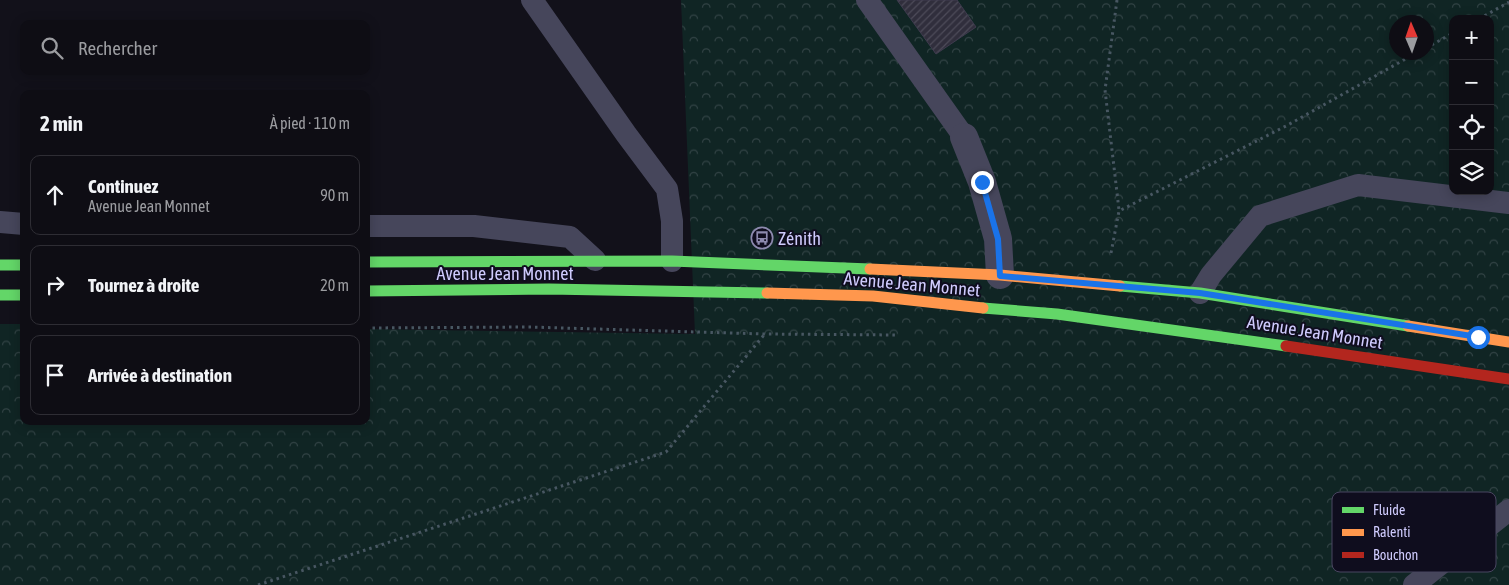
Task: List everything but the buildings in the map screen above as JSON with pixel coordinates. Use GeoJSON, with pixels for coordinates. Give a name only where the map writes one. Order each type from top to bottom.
{"type":"FeatureCollection","features":[{"type":"Feature","properties":{"kind":"main road","name":"Avenue Jean Monnet"},"geometry":{"type":"LineString","coordinates":[[370,262],[672,261],[1000,276],[1200,293],[1509,342]]}},
{"type":"Feature","properties":{"kind":"main road"},"geometry":{"type":"LineString","coordinates":[[0,265],[20,265]]}},
{"type":"Feature","properties":{"kind":"main road","name":"Avenue Jean Monnet"},"geometry":{"type":"LineString","coordinates":[[370,291],[712,291],[873,296],[1057,314],[1211,334],[1509,379]]}},
{"type":"Feature","properties":{"kind":"main road"},"geometry":{"type":"LineString","coordinates":[[0,295],[20,295]]}},
{"type":"Feature","properties":{"kind":"street"},"geometry":{"type":"LineString","coordinates":[[964,137],[982,182],[998,239],[1000,276]]}},
{"type":"Feature","properties":{"kind":"lane"},"geometry":{"type":"LineString","coordinates":[[532,0],[626,134],[667,188],[672,221],[672,261]]}},
{"type":"Feature","properties":{"kind":"lane"},"geometry":{"type":"LineString","coordinates":[[867,0],[964,137]]}},
{"type":"Feature","properties":{"kind":"lane"},"geometry":{"type":"LineString","coordinates":[[1200,293],[1211,276],[1260,216],[1358,185],[1509,203]]}},
{"type":"Feature","properties":{"kind":"lane"},"geometry":{"type":"LineString","coordinates":[[0,222],[20,224]]}},
{"type":"Feature","properties":{"kind":"lane"},"geometry":{"type":"LineString","coordinates":[[370,226],[474,226],[570,237],[595,260]]}},
{"type":"Feature","properties":{"kind":"lane"},"geometry":{"type":"LineString","coordinates":[[1496,520],[1509,510]]}},
{"type":"Feature","properties":{"kind":"lane"},"geometry":{"type":"LineString","coordinates":[[1414,585],[1430,572]]}},
{"type":"Feature","properties":{"kind":"path"},"geometry":{"type":"LineString","coordinates":[[1104,285],[1119,211],[1105,90],[1116,0]]}},
{"type":"Feature","properties":{"kind":"path"},"geometry":{"type":"LineString","coordinates":[[1486,15],[1509,2]]}},
{"type":"Feature","properties":{"kind":"path"},"geometry":{"type":"LineString","coordinates":[[1434,44],[1449,35]]}},
{"type":"Feature","properties":{"kind":"path"},"geometry":{"type":"LineString","coordinates":[[1119,211],[1286,126],[1404,60]]}},
{"type":"Feature","properties":{"kind":"path"},"geometry":{"type":"LineString","coordinates":[[370,328],[529,327],[764,334],[901,334]]}},
{"type":"Feature","properties":{"kind":"path"},"geometry":{"type":"LineString","coordinates":[[258,585],[666,452],[764,334]]}},
{"type":"Feature","properties":{"kind":"green space"},"geometry":{"type":"Polygon","coordinates":[[[681,0],[1509,0],[1509,585],[0,585],[0,324],[20,324],[20,425],[370,425],[370,329],[695,334],[681,0]]]}},
{"type":"Feature","properties":{"kind":"traffic: fast"},"geometry":{"type":"LineString","coordinates":[[370,262],[672,261],[870,269]]}},
{"type":"Feature","properties":{"kind":"traffic: fast"},"geometry":{"type":"LineString","coordinates":[[0,265],[20,265]]}},
{"type":"Feature","properties":{"kind":"traffic: fast"},"geometry":{"type":"LineString","coordinates":[[1120,286],[1200,293],[1408,326]]}},
{"type":"Feature","properties":{"kind":"traffic: fast"},"geometry":{"type":"LineString","coordinates":[[370,291],[549,289],[767,293]]}},
{"type":"Feature","properties":{"kind":"traffic: fast"},"geometry":{"type":"LineString","coordinates":[[0,295],[20,295]]}},
{"type":"Feature","properties":{"kind":"traffic: fast"},"geometry":{"type":"LineString","coordinates":[[983,308],[1057,314],[1286,346]]}},
{"type":"Feature","properties":{"kind":"traffic: slow"},"geometry":{"type":"LineString","coordinates":[[870,269],[1000,275],[1120,286]]}},
{"type":"Feature","properties":{"kind":"traffic: slow"},"geometry":{"type":"LineString","coordinates":[[767,293],[873,296],[983,308]]}},
{"type":"Feature","properties":{"kind":"traffic: slow"},"geometry":{"type":"LineString","coordinates":[[1408,326],[1509,342]]}},
{"type":"Feature","properties":{"kind":"traffic: jam"},"geometry":{"type":"LineString","coordinates":[[1286,346],[1509,379]]}},
{"type":"Feature","properties":{"kind":"place","name":"Zénith"},"geometry":{"type":"Point","coordinates":[762,238]}},
{"type":"Feature","properties":{"kind":"route"},"geometry":{"type":"LineString","coordinates":[[982,182],[998,239],[1000,276],[1200,293],[1478,337]]}}]}
